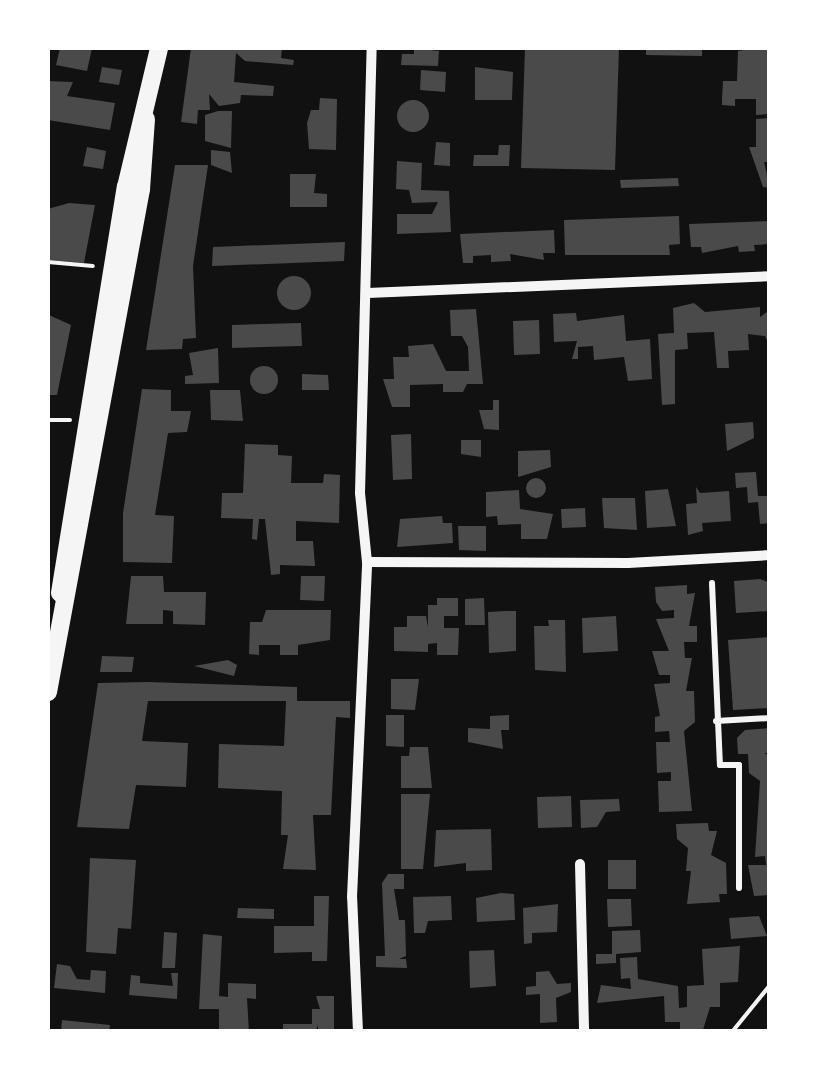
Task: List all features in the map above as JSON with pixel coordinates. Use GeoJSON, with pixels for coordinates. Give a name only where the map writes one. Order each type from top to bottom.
{"type":"FeatureCollection","features":[{"type":"Feature","properties":{"kind":"street"},"geometry":{"type":"LineString","coordinates":[[60,619],[61,570],[112,269],[159,48]]}},
{"type":"Feature","properties":{"kind":"street"},"geometry":{"type":"LineString","coordinates":[[358,1032],[352,897],[367,562],[360,493],[372,48]]}},
{"type":"Feature","properties":{"kind":"street"},"geometry":{"type":"LineString","coordinates":[[48,692],[60,619],[78,550],[142,188],[146,119]]}},
{"type":"Feature","properties":{"kind":"street"},"geometry":{"type":"LineString","coordinates":[[368,294],[770,276]]}},
{"type":"Feature","properties":{"kind":"street"},"geometry":{"type":"LineString","coordinates":[[367,562],[628,564],[770,555]]}},
{"type":"Feature","properties":{"kind":"street"},"geometry":{"type":"LineString","coordinates":[[580,864],[584,1032]]}},
{"type":"Feature","properties":{"kind":"lane"},"geometry":{"type":"LineString","coordinates":[[712,583],[720,765],[738,765],[739,888]]}},
{"type":"Feature","properties":{"kind":"lane"},"geometry":{"type":"LineString","coordinates":[[716,720],[770,718]]}},
{"type":"Feature","properties":{"kind":"path"},"geometry":{"type":"LineString","coordinates":[[48,262],[112,269]]}},
{"type":"Feature","properties":{"kind":"path"},"geometry":{"type":"LineString","coordinates":[[732,1032],[770,985]]}},
{"type":"Feature","properties":{"kind":"building"},"geometry":{"type":"Polygon","coordinates":[[[60,48],[92,48],[87,71],[56,65],[60,48]]]}},
{"type":"Feature","properties":{"kind":"building"},"geometry":{"type":"Polygon","coordinates":[[[191,48],[282,48],[281,58],[294,60],[293,65],[245,61],[236,53],[234,82],[274,86],[273,96],[241,95],[240,103],[219,106],[209,94],[210,110],[198,110],[197,124],[181,122],[191,48]]]}},
{"type":"Feature","properties":{"kind":"building"},"geometry":{"type":"Polygon","coordinates":[[[414,48],[439,51],[438,66],[401,65],[402,54],[414,54],[414,48]]]}},
{"type":"Feature","properties":{"kind":"building"},"geometry":{"type":"Polygon","coordinates":[[[525,48],[619,48],[615,170],[521,168],[525,48]]]}},
{"type":"Feature","properties":{"kind":"building"},"geometry":{"type":"Polygon","coordinates":[[[646,48],[702,48],[702,56],[646,55],[646,48]]]}},
{"type":"Feature","properties":{"kind":"building"},"geometry":{"type":"Polygon","coordinates":[[[770,48],[770,114],[756,115],[756,99],[735,99],[735,106],[722,105],[723,81],[737,81],[738,51],[770,48]]]}},
{"type":"Feature","properties":{"kind":"building"},"geometry":{"type":"Polygon","coordinates":[[[102,67],[122,70],[119,85],[99,82],[102,67]]]}},
{"type":"Feature","properties":{"kind":"building"},"geometry":{"type":"Polygon","coordinates":[[[475,67],[513,72],[512,100],[475,100],[475,67]]]}},
{"type":"Feature","properties":{"kind":"building"},"geometry":{"type":"Polygon","coordinates":[[[421,70],[446,72],[445,92],[420,90],[421,70]]]}},
{"type":"Feature","properties":{"kind":"building"},"geometry":{"type":"Polygon","coordinates":[[[48,81],[73,82],[67,96],[115,103],[110,130],[48,120],[48,81]]]}},
{"type":"Feature","properties":{"kind":"building"},"geometry":{"type":"Polygon","coordinates":[[[320,98],[337,99],[336,150],[309,149],[307,123],[311,110],[319,110],[320,98]]]}},
{"type":"Feature","properties":{"kind":"building"},"geometry":{"type":"Polygon","coordinates":[[[413,100],[424,105],[429,116],[424,127],[413,132],[402,127],[397,116],[402,105],[413,100]]]}},
{"type":"Feature","properties":{"kind":"building"},"geometry":{"type":"Polygon","coordinates":[[[232,111],[231,148],[205,141],[205,115],[232,111]]]}},
{"type":"Feature","properties":{"kind":"building"},"geometry":{"type":"Polygon","coordinates":[[[770,118],[770,162],[764,162],[770,188],[763,187],[749,147],[756,147],[756,119],[770,118]]]}},
{"type":"Feature","properties":{"kind":"building"},"geometry":{"type":"Polygon","coordinates":[[[436,142],[450,143],[450,166],[434,165],[436,142]]]}},
{"type":"Feature","properties":{"kind":"building"},"geometry":{"type":"Polygon","coordinates":[[[499,145],[510,145],[509,166],[473,166],[474,155],[498,155],[499,145]]]}},
{"type":"Feature","properties":{"kind":"building"},"geometry":{"type":"Polygon","coordinates":[[[87,147],[106,151],[103,169],[83,166],[87,147]]]}},
{"type":"Feature","properties":{"kind":"building"},"geometry":{"type":"Polygon","coordinates":[[[211,150],[230,152],[232,173],[211,165],[211,150]]]}},
{"type":"Feature","properties":{"kind":"building"},"geometry":{"type":"Polygon","coordinates":[[[397,161],[422,163],[421,190],[449,191],[451,232],[397,234],[397,214],[432,214],[438,202],[412,203],[409,190],[396,189],[397,161]]]}},
{"type":"Feature","properties":{"kind":"building"},"geometry":{"type":"Polygon","coordinates":[[[175,165],[208,165],[193,266],[196,338],[183,339],[182,349],[146,350],[175,165]]]}},
{"type":"Feature","properties":{"kind":"building"},"geometry":{"type":"Polygon","coordinates":[[[290,174],[316,174],[314,193],[327,194],[327,207],[290,207],[290,174]]]}},
{"type":"Feature","properties":{"kind":"building"},"geometry":{"type":"Polygon","coordinates":[[[678,178],[679,186],[621,188],[620,180],[678,178]]]}},
{"type":"Feature","properties":{"kind":"building"},"geometry":{"type":"Polygon","coordinates":[[[69,203],[95,205],[84,263],[48,260],[48,209],[69,203]]]}},
{"type":"Feature","properties":{"kind":"building"},"geometry":{"type":"Polygon","coordinates":[[[679,216],[680,244],[669,245],[670,255],[565,255],[564,220],[679,216]]]}},
{"type":"Feature","properties":{"kind":"building"},"geometry":{"type":"Polygon","coordinates":[[[770,221],[770,244],[754,245],[755,251],[739,252],[738,246],[702,253],[701,247],[691,247],[689,224],[770,221]]]}},
{"type":"Feature","properties":{"kind":"building"},"geometry":{"type":"Polygon","coordinates":[[[554,230],[555,253],[543,253],[544,260],[510,254],[511,261],[491,262],[491,255],[473,256],[473,263],[463,263],[460,234],[554,230]]]}},
{"type":"Feature","properties":{"kind":"building"},"geometry":{"type":"Polygon","coordinates":[[[345,242],[344,261],[212,266],[213,247],[345,242]]]}},
{"type":"Feature","properties":{"kind":"building"},"geometry":{"type":"Polygon","coordinates":[[[294,276],[306,281],[311,293],[306,305],[294,310],[282,305],[277,293],[282,281],[294,276]]]}},
{"type":"Feature","properties":{"kind":"building"},"geometry":{"type":"Polygon","coordinates":[[[694,303],[705,312],[760,307],[760,317],[770,310],[770,347],[765,336],[748,334],[749,350],[728,351],[729,368],[717,368],[714,332],[687,333],[688,349],[675,350],[675,404],[662,405],[658,334],[674,333],[673,308],[694,303]]]}},
{"type":"Feature","properties":{"kind":"building"},"geometry":{"type":"Polygon","coordinates":[[[476,309],[483,384],[467,384],[463,392],[443,392],[443,384],[410,385],[410,407],[392,407],[383,379],[394,379],[393,357],[409,357],[408,346],[433,344],[446,371],[469,371],[468,347],[462,336],[451,336],[450,310],[476,309]]]}},
{"type":"Feature","properties":{"kind":"building"},"geometry":{"type":"Polygon","coordinates":[[[576,313],[577,321],[624,315],[626,341],[650,339],[652,379],[628,381],[624,357],[594,360],[593,346],[578,347],[578,359],[572,359],[577,341],[554,342],[553,314],[576,313]]]}},
{"type":"Feature","properties":{"kind":"building"},"geometry":{"type":"Polygon","coordinates":[[[49,315],[71,325],[57,395],[48,395],[49,315]]]}},
{"type":"Feature","properties":{"kind":"building"},"geometry":{"type":"Polygon","coordinates":[[[539,320],[540,354],[514,355],[513,321],[539,320]]]}},
{"type":"Feature","properties":{"kind":"building"},"geometry":{"type":"Polygon","coordinates":[[[301,323],[302,346],[232,348],[232,325],[301,323]]]}},
{"type":"Feature","properties":{"kind":"building"},"geometry":{"type":"Polygon","coordinates":[[[218,348],[219,383],[185,384],[185,376],[193,375],[189,353],[218,348]]]}},
{"type":"Feature","properties":{"kind":"building"},"geometry":{"type":"Polygon","coordinates":[[[264,366],[274,370],[278,380],[274,390],[264,394],[254,390],[250,380],[254,370],[264,366]]]}},
{"type":"Feature","properties":{"kind":"building"},"geometry":{"type":"Polygon","coordinates":[[[302,374],[328,375],[329,390],[302,390],[302,374]]]}},
{"type":"Feature","properties":{"kind":"building"},"geometry":{"type":"Polygon","coordinates":[[[142,389],[171,390],[171,411],[191,411],[187,432],[168,433],[155,515],[174,516],[172,563],[123,562],[123,513],[142,389]]]}},
{"type":"Feature","properties":{"kind":"building"},"geometry":{"type":"Polygon","coordinates":[[[210,390],[240,390],[243,421],[211,420],[210,390]]]}},
{"type":"Feature","properties":{"kind":"building"},"geometry":{"type":"Polygon","coordinates":[[[493,400],[499,400],[499,430],[484,429],[479,410],[493,410],[493,400]]]}},
{"type":"Feature","properties":{"kind":"building"},"geometry":{"type":"Polygon","coordinates":[[[753,422],[754,438],[727,451],[725,424],[753,422]]]}},
{"type":"Feature","properties":{"kind":"building"},"geometry":{"type":"Polygon","coordinates":[[[411,434],[412,479],[393,480],[391,435],[411,434]]]}},
{"type":"Feature","properties":{"kind":"building"},"geometry":{"type":"Polygon","coordinates":[[[461,440],[481,440],[481,457],[461,454],[461,440]]]}},
{"type":"Feature","properties":{"kind":"building"},"geometry":{"type":"Polygon","coordinates":[[[245,444],[278,445],[278,455],[292,456],[291,483],[323,483],[324,474],[340,475],[339,523],[296,521],[296,541],[313,541],[315,566],[280,565],[280,574],[271,575],[265,519],[259,519],[257,540],[252,539],[253,519],[221,518],[222,493],[243,493],[245,444]]]}},
{"type":"Feature","properties":{"kind":"building"},"geometry":{"type":"Polygon","coordinates":[[[550,450],[551,467],[518,477],[518,451],[550,450]]]}},
{"type":"Feature","properties":{"kind":"building"},"geometry":{"type":"Polygon","coordinates":[[[756,472],[758,496],[770,496],[770,523],[760,524],[758,502],[748,503],[747,487],[736,488],[735,473],[756,472]]]}},
{"type":"Feature","properties":{"kind":"building"},"geometry":{"type":"Polygon","coordinates":[[[536,478],[546,488],[536,498],[526,488],[536,478]]]}},
{"type":"Feature","properties":{"kind":"building"},"geometry":{"type":"Polygon","coordinates":[[[696,487],[700,493],[729,491],[731,521],[702,523],[703,531],[688,535],[686,504],[697,503],[696,487]]]}},
{"type":"Feature","properties":{"kind":"building"},"geometry":{"type":"Polygon","coordinates":[[[668,489],[676,526],[647,528],[645,491],[668,489]]]}},
{"type":"Feature","properties":{"kind":"building"},"geometry":{"type":"Polygon","coordinates":[[[519,490],[520,509],[553,514],[547,539],[521,539],[521,524],[498,525],[497,516],[486,517],[486,492],[519,490]]]}},
{"type":"Feature","properties":{"kind":"building"},"geometry":{"type":"Polygon","coordinates":[[[602,498],[635,498],[637,530],[604,528],[602,498]]]}},
{"type":"Feature","properties":{"kind":"building"},"geometry":{"type":"Polygon","coordinates":[[[585,508],[586,527],[562,528],[561,509],[585,508]]]}},
{"type":"Feature","properties":{"kind":"building"},"geometry":{"type":"Polygon","coordinates":[[[442,516],[443,523],[452,523],[453,543],[397,547],[400,519],[442,516]]]}},
{"type":"Feature","properties":{"kind":"building"},"geometry":{"type":"Polygon","coordinates":[[[458,526],[486,526],[486,551],[459,550],[458,526]]]}},
{"type":"Feature","properties":{"kind":"building"},"geometry":{"type":"Polygon","coordinates":[[[131,576],[163,576],[164,592],[206,592],[205,625],[173,624],[173,611],[163,610],[163,624],[126,624],[131,576]]]}},
{"type":"Feature","properties":{"kind":"building"},"geometry":{"type":"Polygon","coordinates":[[[301,576],[325,576],[324,601],[300,600],[301,576]]]}},
{"type":"Feature","properties":{"kind":"building"},"geometry":{"type":"Polygon","coordinates":[[[760,579],[770,583],[770,611],[736,613],[734,581],[760,579]]]}},
{"type":"Feature","properties":{"kind":"building"},"geometry":{"type":"Polygon","coordinates":[[[687,585],[687,594],[695,593],[689,626],[697,626],[697,642],[684,642],[685,658],[692,658],[686,691],[694,691],[695,722],[684,731],[692,811],[659,812],[658,781],[671,781],[671,772],[657,773],[656,742],[670,742],[669,731],[655,732],[655,717],[660,716],[654,684],[670,683],[670,675],[659,675],[652,651],[669,651],[656,619],[674,618],[674,610],[662,611],[656,602],[655,587],[687,585]]]}},
{"type":"Feature","properties":{"kind":"building"},"geometry":{"type":"Polygon","coordinates":[[[437,598],[458,598],[458,616],[444,616],[444,628],[459,628],[458,655],[437,655],[437,643],[428,644],[428,652],[394,651],[394,627],[407,627],[407,616],[426,616],[428,627],[428,605],[437,605],[437,598]]]}},
{"type":"Feature","properties":{"kind":"building"},"geometry":{"type":"Polygon","coordinates":[[[484,598],[485,625],[465,625],[465,599],[484,598]]]}},
{"type":"Feature","properties":{"kind":"building"},"geometry":{"type":"Polygon","coordinates":[[[266,610],[331,610],[330,640],[298,645],[298,655],[280,655],[280,645],[259,645],[259,655],[249,654],[250,622],[262,622],[266,610]]]}},
{"type":"Feature","properties":{"kind":"building"},"geometry":{"type":"Polygon","coordinates":[[[516,611],[516,651],[489,653],[488,612],[516,611]]]}},
{"type":"Feature","properties":{"kind":"building"},"geometry":{"type":"Polygon","coordinates":[[[616,616],[618,651],[583,653],[582,618],[616,616]]]}},
{"type":"Feature","properties":{"kind":"building"},"geometry":{"type":"Polygon","coordinates":[[[548,620],[565,620],[566,672],[535,670],[534,626],[549,626],[548,620]]]}},
{"type":"Feature","properties":{"kind":"building"},"geometry":{"type":"Polygon","coordinates":[[[770,637],[770,708],[733,710],[728,640],[770,637]]]}},
{"type":"Feature","properties":{"kind":"building"},"geometry":{"type":"Polygon","coordinates":[[[102,656],[134,657],[132,672],[100,672],[102,656]]]}},
{"type":"Feature","properties":{"kind":"building"},"geometry":{"type":"Polygon","coordinates":[[[228,660],[237,665],[234,676],[194,666],[228,660]]]}},
{"type":"Feature","properties":{"kind":"building"},"geometry":{"type":"Polygon","coordinates":[[[391,679],[419,679],[415,710],[391,709],[391,679]]]}},
{"type":"Feature","properties":{"kind":"building"},"geometry":{"type":"Polygon","coordinates":[[[98,683],[297,687],[297,701],[350,701],[350,718],[336,717],[331,815],[313,815],[316,870],[283,869],[288,835],[281,835],[282,791],[218,788],[219,744],[284,746],[286,701],[148,701],[142,741],[188,743],[186,787],[136,785],[129,829],[77,827],[98,683]]]}},
{"type":"Feature","properties":{"kind":"building"},"geometry":{"type":"Polygon","coordinates":[[[386,715],[404,715],[404,747],[386,746],[386,715]]]}},
{"type":"Feature","properties":{"kind":"building"},"geometry":{"type":"Polygon","coordinates":[[[509,715],[509,730],[501,730],[503,749],[468,742],[468,728],[490,729],[490,716],[509,715]]]}},
{"type":"Feature","properties":{"kind":"building"},"geometry":{"type":"Polygon","coordinates":[[[770,728],[770,753],[764,753],[770,756],[770,895],[754,896],[748,865],[766,865],[765,856],[755,857],[760,781],[749,773],[748,754],[738,754],[737,738],[745,730],[770,728]]]}},
{"type":"Feature","properties":{"kind":"building"},"geometry":{"type":"Polygon","coordinates":[[[410,747],[428,747],[432,788],[401,788],[401,756],[409,756],[410,747]]]}},
{"type":"Feature","properties":{"kind":"building"},"geometry":{"type":"Polygon","coordinates":[[[401,794],[430,794],[423,869],[401,869],[401,794]]]}},
{"type":"Feature","properties":{"kind":"building"},"geometry":{"type":"Polygon","coordinates":[[[571,796],[572,827],[538,828],[537,797],[571,796]]]}},
{"type":"Feature","properties":{"kind":"building"},"geometry":{"type":"Polygon","coordinates":[[[619,799],[620,811],[606,812],[597,827],[581,828],[580,800],[619,799]]]}},
{"type":"Feature","properties":{"kind":"building"},"geometry":{"type":"Polygon","coordinates":[[[708,823],[709,831],[717,831],[711,855],[726,863],[727,894],[719,894],[720,902],[687,904],[691,871],[686,871],[688,848],[677,839],[676,824],[708,823]]]}},
{"type":"Feature","properties":{"kind":"building"},"geometry":{"type":"Polygon","coordinates":[[[491,829],[492,870],[466,871],[466,863],[434,867],[436,830],[491,829]]]}},
{"type":"Feature","properties":{"kind":"building"},"geometry":{"type":"Polygon","coordinates":[[[90,858],[136,860],[131,929],[118,928],[116,954],[86,952],[90,858]]]}},
{"type":"Feature","properties":{"kind":"building"},"geometry":{"type":"Polygon","coordinates":[[[608,860],[636,860],[636,889],[608,889],[608,860]]]}},
{"type":"Feature","properties":{"kind":"building"},"geometry":{"type":"Polygon","coordinates":[[[388,874],[404,874],[404,889],[394,889],[399,920],[405,920],[406,956],[399,959],[406,959],[407,968],[376,967],[376,956],[385,956],[382,883],[388,874]]]}},
{"type":"Feature","properties":{"kind":"building"},"geometry":{"type":"Polygon","coordinates":[[[514,894],[515,920],[477,922],[476,898],[514,894]]]}},
{"type":"Feature","properties":{"kind":"building"},"geometry":{"type":"Polygon","coordinates":[[[314,896],[329,896],[327,961],[312,961],[312,952],[274,953],[274,926],[314,926],[314,896]]]}},
{"type":"Feature","properties":{"kind":"building"},"geometry":{"type":"Polygon","coordinates":[[[451,896],[452,920],[428,921],[425,933],[414,933],[413,897],[451,896]]]}},
{"type":"Feature","properties":{"kind":"building"},"geometry":{"type":"Polygon","coordinates":[[[607,899],[631,899],[632,926],[608,927],[607,899]]]}},
{"type":"Feature","properties":{"kind":"building"},"geometry":{"type":"Polygon","coordinates":[[[558,904],[557,932],[532,933],[532,943],[524,944],[523,908],[558,904]]]}},
{"type":"Feature","properties":{"kind":"building"},"geometry":{"type":"Polygon","coordinates":[[[238,908],[274,909],[274,919],[237,918],[238,908]]]}},
{"type":"Feature","properties":{"kind":"building"},"geometry":{"type":"Polygon","coordinates":[[[759,916],[767,936],[731,939],[729,918],[759,916]]]}},
{"type":"Feature","properties":{"kind":"building"},"geometry":{"type":"Polygon","coordinates":[[[640,930],[641,952],[616,954],[616,963],[596,964],[596,954],[612,954],[612,931],[640,930]]]}},
{"type":"Feature","properties":{"kind":"building"},"geometry":{"type":"Polygon","coordinates":[[[164,932],[177,933],[175,968],[162,968],[164,932]]]}},
{"type":"Feature","properties":{"kind":"building"},"geometry":{"type":"Polygon","coordinates":[[[203,934],[222,936],[219,996],[228,997],[228,983],[256,984],[256,999],[247,998],[249,1032],[219,1031],[219,1009],[199,1009],[203,934]]]}},
{"type":"Feature","properties":{"kind":"building"},"geometry":{"type":"Polygon","coordinates":[[[740,946],[738,982],[720,983],[720,1007],[710,1007],[703,1030],[680,1031],[680,1022],[665,1022],[664,996],[597,1003],[601,985],[631,989],[630,978],[621,979],[620,958],[637,957],[638,979],[678,986],[679,1008],[687,1007],[687,986],[704,985],[702,949],[740,946]]]}},
{"type":"Feature","properties":{"kind":"building"},"geometry":{"type":"Polygon","coordinates":[[[494,950],[496,986],[470,988],[469,951],[494,950]]]}},
{"type":"Feature","properties":{"kind":"building"},"geometry":{"type":"Polygon","coordinates":[[[57,964],[70,966],[77,979],[90,980],[91,970],[106,971],[105,993],[54,988],[57,964]]]}},
{"type":"Feature","properties":{"kind":"building"},"geometry":{"type":"Polygon","coordinates":[[[549,971],[557,984],[571,983],[571,992],[556,998],[557,1022],[540,1023],[540,994],[526,995],[526,987],[536,986],[536,972],[549,971]]]}},
{"type":"Feature","properties":{"kind":"building"},"geometry":{"type":"Polygon","coordinates":[[[171,973],[178,973],[177,999],[129,995],[131,975],[140,976],[140,983],[173,986],[171,973]]]}},
{"type":"Feature","properties":{"kind":"building"},"geometry":{"type":"Polygon","coordinates":[[[316,996],[334,996],[334,1032],[318,1032],[318,1025],[315,1032],[283,1032],[283,1024],[312,1024],[312,1009],[320,1009],[316,996]]]}},
{"type":"Feature","properties":{"kind":"building"},"geometry":{"type":"Polygon","coordinates":[[[62,1020],[110,1025],[109,1032],[61,1032],[62,1020]]]}}]}
